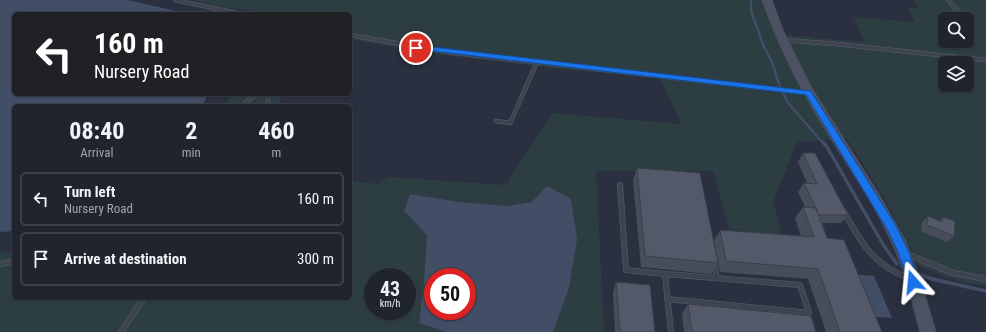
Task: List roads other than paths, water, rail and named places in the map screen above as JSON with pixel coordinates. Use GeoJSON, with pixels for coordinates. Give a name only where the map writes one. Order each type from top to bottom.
{"type":"FeatureCollection","features":[{"type":"Feature","properties":{"kind":"main road"},"geometry":{"type":"LineString","coordinates":[[767,0],[781,40],[808,93],[887,220],[904,252],[928,332]]}},
{"type":"Feature","properties":{"kind":"lane"},"geometry":{"type":"LineString","coordinates":[[176,0],[233,12]]}},
{"type":"Feature","properties":{"kind":"lane"},"geometry":{"type":"LineString","coordinates":[[948,0],[959,12]]}},
{"type":"Feature","properties":{"kind":"lane"},"geometry":{"type":"LineString","coordinates":[[352,35],[447,52],[808,93]]}},
{"type":"Feature","properties":{"kind":"lane"},"geometry":{"type":"LineString","coordinates":[[781,40],[836,44],[986,60]]}},
{"type":"Feature","properties":{"kind":"lane"},"geometry":{"type":"LineString","coordinates":[[496,121],[510,123],[537,62]]}},
{"type":"Feature","properties":{"kind":"lane"},"geometry":{"type":"LineString","coordinates":[[244,104],[254,96]]}},
{"type":"Feature","properties":{"kind":"lane"},"geometry":{"type":"LineString","coordinates":[[620,184],[626,270],[800,285],[809,313],[667,299]]}},
{"type":"Feature","properties":{"kind":"lane"},"geometry":{"type":"LineString","coordinates":[[840,205],[857,236],[874,258],[890,271],[901,277],[912,279]]}},
{"type":"Feature","properties":{"kind":"lane"},"geometry":{"type":"LineString","coordinates":[[904,252],[953,273],[986,279]]}},
{"type":"Feature","properties":{"kind":"lane"},"geometry":{"type":"LineString","coordinates":[[713,256],[717,278]]}},
{"type":"Feature","properties":{"kind":"lane"},"geometry":{"type":"LineString","coordinates":[[0,264],[12,261]]}},
{"type":"Feature","properties":{"kind":"lane"},"geometry":{"type":"LineString","coordinates":[[665,274],[671,332]]}},
{"type":"Feature","properties":{"kind":"lane"},"geometry":{"type":"LineString","coordinates":[[121,332],[143,300]]}},
{"type":"Feature","properties":{"kind":"water"},"geometry":{"type":"Polygon","coordinates":[[[0,0],[128,0],[180,12],[12,12],[12,96],[207,96],[203,104],[12,104],[12,231],[0,232],[0,0]]]}},
{"type":"Feature","properties":{"kind":"water"},"geometry":{"type":"Polygon","coordinates":[[[547,186],[571,199],[577,239],[569,288],[553,332],[446,332],[419,323],[424,280],[424,320],[476,320],[476,268],[425,268],[427,235],[404,211],[410,194],[460,202],[506,206],[532,202],[547,186]]]}},
{"type":"Feature","properties":{"kind":"water"},"geometry":{"type":"Polygon","coordinates":[[[851,274],[874,276],[892,318],[868,316],[851,274]]]}},
{"type":"Feature","properties":{"kind":"waterway"},"geometry":{"type":"LineString","coordinates":[[751,0],[751,11],[764,47],[772,62],[780,87],[788,103],[823,143]]}},
{"type":"Feature","properties":{"kind":"waterway"},"geometry":{"type":"LineString","coordinates":[[823,142],[884,246],[897,264]]}},
{"type":"Feature","properties":{"kind":"waterway"},"geometry":{"type":"LineString","coordinates":[[918,274],[932,279],[986,291]]}}]}
